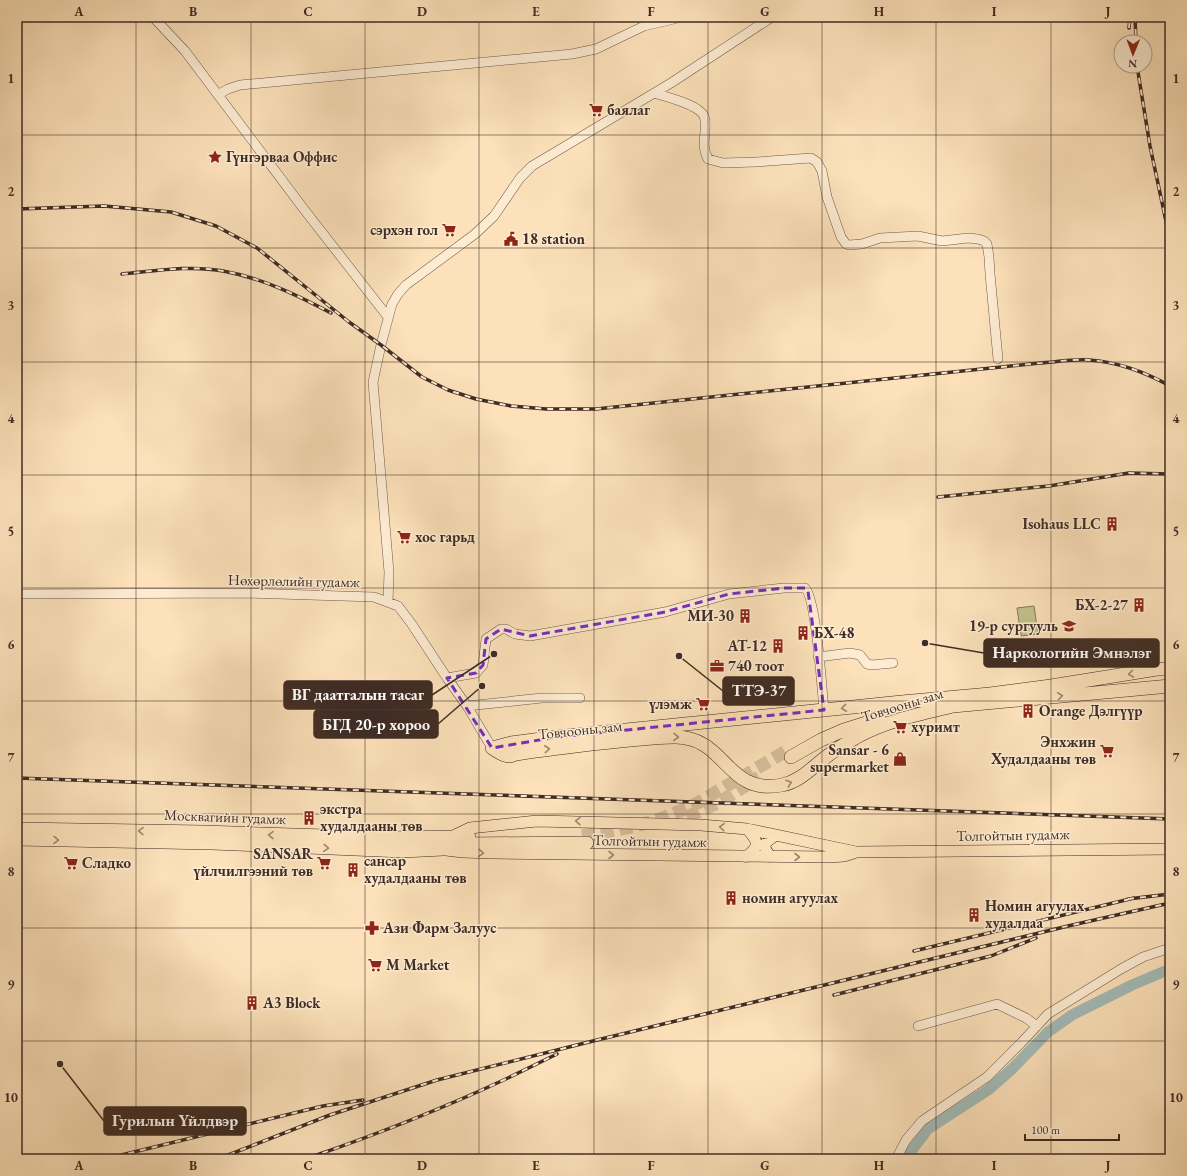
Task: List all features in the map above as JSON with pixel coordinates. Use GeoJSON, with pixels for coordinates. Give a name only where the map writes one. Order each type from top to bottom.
{"type":"FeatureCollection","features":[{"type":"Feature","properties":{"kind":"highway","name":"Товчооны зам"},"geometry":{"type":"LineString","coordinates":[[492,748],[503,744],[537,739],[1013,691],[1157,669],[1170,669]]}},
{"type":"Feature","properties":{"kind":"highway","name":"Товчооны зам"},"geometry":{"type":"LineString","coordinates":[[492,748],[509,756],[533,751],[663,737],[683,737],[699,742],[709,748],[717,754],[731,770],[744,780],[759,786],[775,786],[797,780],[833,751],[858,736],[911,716],[953,706],[1170,686]]}},
{"type":"Feature","properties":{"kind":"highway"},"geometry":{"type":"LineString","coordinates":[[897,702],[890,709],[830,727],[790,754],[844,730],[890,715],[904,714],[911,716]]}},
{"type":"Feature","properties":{"kind":"highway","name":"Москвагийн гудамж"},"geometry":{"type":"LineString","coordinates":[[17,829],[204,832],[388,838],[451,837],[585,839],[463,844],[443,849],[403,851],[220,843],[17,839]]}},
{"type":"Feature","properties":{"kind":"main road","name":"Толгойтын гудамж"},"geometry":{"type":"LineString","coordinates":[[451,837],[470,828],[537,821],[685,825],[748,829],[856,852],[1170,849]]}},
{"type":"Feature","properties":{"kind":"main road"},"geometry":{"type":"LineString","coordinates":[[746,857],[755,849],[757,842],[748,829]]}},
{"type":"Feature","properties":{"kind":"main road"},"geometry":{"type":"LineString","coordinates":[[771,857],[765,850],[764,845],[776,835]]}},
{"type":"Feature","properties":{"kind":"main road","name":"Толгойтын гудамж"},"geometry":{"type":"LineString","coordinates":[[443,849],[463,852],[746,857],[836,857],[849,855],[856,852]]}},
{"type":"Feature","properties":{"kind":"street"},"geometry":{"type":"LineString","coordinates":[[153,17],[185,50],[388,317]]}},
{"type":"Feature","properties":{"kind":"street"},"geometry":{"type":"LineString","coordinates":[[219,94],[240,85],[572,54],[596,49],[644,26],[682,17]]}},
{"type":"Feature","properties":{"kind":"street"},"geometry":{"type":"LineString","coordinates":[[388,602],[389,572],[374,382],[388,317],[392,304],[398,294],[406,285],[475,234],[494,216],[520,178],[532,166],[671,83],[771,17]]}},
{"type":"Feature","properties":{"kind":"street"},"geometry":{"type":"LineString","coordinates":[[654,93],[687,104],[703,114],[705,121],[705,153],[708,159],[723,163],[811,158],[817,162],[822,171],[831,210],[841,238],[846,244],[862,244],[880,238],[918,236],[942,241],[968,238],[984,241],[987,244],[989,257],[998,359]]}},
{"type":"Feature","properties":{"kind":"street"},"geometry":{"type":"LineString","coordinates":[[446,678],[476,673],[483,665],[486,639],[502,629],[506,629],[516,634],[530,636],[665,612],[729,594],[784,588],[805,588],[808,590],[813,610],[824,710]]}},
{"type":"Feature","properties":{"kind":"street","name":"Нөхөрлөлийн гудамж"},"geometry":{"type":"LineString","coordinates":[[17,594],[285,594],[374,597],[398,606],[446,678],[467,706],[492,748]]}},
{"type":"Feature","properties":{"kind":"street"},"geometry":{"type":"LineString","coordinates":[[818,657],[850,653],[860,655],[867,664],[893,663]]}},
{"type":"Feature","properties":{"kind":"street"},"geometry":{"type":"LineString","coordinates":[[467,706],[542,698],[580,698]]}},
{"type":"Feature","properties":{"kind":"street"},"geometry":{"type":"LineString","coordinates":[[896,1159],[906,1140],[922,1121],[987,1076],[1048,1014],[1143,957],[1170,948]]}},
{"type":"Feature","properties":{"kind":"street"},"geometry":{"type":"LineString","coordinates":[[918,1026],[997,1004],[1026,1018],[1037,1026]]}},
{"type":"Feature","properties":{"kind":"highlighted area"},"geometry":{"type":"Polygon","coordinates":[[[784,588],[805,588],[808,591],[824,710],[557,737],[492,748],[447,678],[476,673],[483,665],[486,639],[501,629],[530,636],[665,612],[729,594],[784,588]]]}},
{"type":"Feature","properties":{"kind":"green space"},"geometry":{"type":"Polygon","coordinates":[[[1034,606],[1038,634],[1021,636],[1017,608],[1034,606]]]}},
{"type":"Feature","properties":{"kind":"waterway"},"geometry":{"type":"LineString","coordinates":[[908,1159],[912,1150],[928,1129],[988,1090],[1012,1069],[1048,1032],[1072,1015],[1132,985],[1170,969]]}},
{"type":"Feature","properties":{"kind":"tunnel"},"geometry":{"type":"LineString","coordinates":[[582,836],[636,826],[663,818],[694,805],[788,750]]}},
{"type":"Feature","properties":{"kind":"tunnel"},"geometry":{"type":"LineString","coordinates":[[687,817],[720,802],[759,777]]}},
{"type":"Feature","properties":{"kind":"railway"},"geometry":{"type":"LineString","coordinates":[[1129,28],[1130,17]]}},
{"type":"Feature","properties":{"kind":"railway"},"geometry":{"type":"LineString","coordinates":[[1135,17],[1136,34]]}},
{"type":"Feature","properties":{"kind":"railway"},"geometry":{"type":"LineString","coordinates":[[1138,74],[1150,146],[1170,240]]}},
{"type":"Feature","properties":{"kind":"railway"},"geometry":{"type":"LineString","coordinates":[[17,209],[104,206],[171,212],[216,226],[257,248],[349,322],[422,377],[448,390],[476,399],[511,406],[546,409],[596,409],[1077,360],[1100,361],[1121,365],[1151,376],[1170,386]]}},
{"type":"Feature","properties":{"kind":"railway"},"geometry":{"type":"LineString","coordinates":[[122,274],[186,269],[211,269],[223,271],[252,278],[279,288],[331,313]]}},
{"type":"Feature","properties":{"kind":"railway"},"geometry":{"type":"LineString","coordinates":[[938,497],[1049,486],[1129,473],[1170,474]]}},
{"type":"Feature","properties":{"kind":"railway"},"geometry":{"type":"LineString","coordinates":[[17,778],[1170,819]]}},
{"type":"Feature","properties":{"kind":"railway"},"geometry":{"type":"LineString","coordinates":[[1128,899],[1170,894]]}},
{"type":"Feature","properties":{"kind":"railway"},"geometry":{"type":"LineString","coordinates":[[914,951],[1134,898]]}},
{"type":"Feature","properties":{"kind":"railway"},"geometry":{"type":"LineString","coordinates":[[218,1159],[330,1115],[437,1080],[1068,926],[1170,903]]}},
{"type":"Feature","properties":{"kind":"railway"},"geometry":{"type":"LineString","coordinates":[[834,995],[991,956],[1036,938]]}},
{"type":"Feature","properties":{"kind":"railway"},"geometry":{"type":"LineString","coordinates":[[311,1157],[386,1130],[435,1110],[508,1078],[557,1054]]}},
{"type":"Feature","properties":{"kind":"railway"},"geometry":{"type":"LineString","coordinates":[[105,1159],[323,1106],[363,1100]]}},
{"type":"Feature","properties":{"kind":"place","name":"баялаг"},"geometry":{"type":"Point","coordinates":[596,110]}},
{"type":"Feature","properties":{"kind":"place","name":"Гүнгэрваа Оффис"},"geometry":{"type":"Point","coordinates":[215,157]}},
{"type":"Feature","properties":{"kind":"place","name":"сэрхэн гол"},"geometry":{"type":"Point","coordinates":[449,230]}},
{"type":"Feature","properties":{"kind":"place","name":"18 station"},"geometry":{"type":"Point","coordinates":[511,239]}},
{"type":"Feature","properties":{"kind":"place","name":"Isohaus LLC"},"geometry":{"type":"Point","coordinates":[1112,524]}},
{"type":"Feature","properties":{"kind":"place","name":"хос гарьд"},"geometry":{"type":"Point","coordinates":[404,537]}},
{"type":"Feature","properties":{"kind":"place","name":"БХ-2-27"},"geometry":{"type":"Point","coordinates":[1139,605]}},
{"type":"Feature","properties":{"kind":"place","name":"МИ-30"},"geometry":{"type":"Point","coordinates":[745,616]}},
{"type":"Feature","properties":{"kind":"place","name":"19-р сургууль"},"geometry":{"type":"Point","coordinates":[1069,626]}},
{"type":"Feature","properties":{"kind":"place","name":"БХ-48"},"geometry":{"type":"Point","coordinates":[803,633]}},
{"type":"Feature","properties":{"kind":"place","name":"Наркологийн Эмнэлэг"},"geometry":{"type":"Point","coordinates":[925,643]}},
{"type":"Feature","properties":{"kind":"place","name":"АТ-12"},"geometry":{"type":"Point","coordinates":[778,646]}},
{"type":"Feature","properties":{"kind":"place","name":"ВГ даатгалын тасаг"},"geometry":{"type":"Point","coordinates":[494,654]}},
{"type":"Feature","properties":{"kind":"place","name":"ТТЭ-37"},"geometry":{"type":"Point","coordinates":[679,656]}},
{"type":"Feature","properties":{"kind":"place","name":"740 тоот"},"geometry":{"type":"Point","coordinates":[717,666]}},
{"type":"Feature","properties":{"kind":"place","name":"БГД 20-р хороо"},"geometry":{"type":"Point","coordinates":[482,686]}},
{"type":"Feature","properties":{"kind":"place","name":"үлэмж"},"geometry":{"type":"Point","coordinates":[703,704]}},
{"type":"Feature","properties":{"kind":"place","name":"Orange Дэлгүүр"},"geometry":{"type":"Point","coordinates":[1028,711]}},
{"type":"Feature","properties":{"kind":"place","name":"хуримт"},"geometry":{"type":"Point","coordinates":[900,727]}},
{"type":"Feature","properties":{"kind":"place","name":"Энхжин Худалдааны төв"},"geometry":{"type":"Point","coordinates":[1107,751]}},
{"type":"Feature","properties":{"kind":"place","name":"Sansar - 6 supermarket"},"geometry":{"type":"Point","coordinates":[900,759]}},
{"type":"Feature","properties":{"kind":"place","name":"экстра худалдааны төв"},"geometry":{"type":"Point","coordinates":[309,818]}},
{"type":"Feature","properties":{"kind":"place","name":"Сладко"},"geometry":{"type":"Point","coordinates":[71,863]}},
{"type":"Feature","properties":{"kind":"place","name":"SANSAR үйлчилгээний төв"},"geometry":{"type":"Point","coordinates":[324,863]}},
{"type":"Feature","properties":{"kind":"place","name":"сансар худалдааны төв"},"geometry":{"type":"Point","coordinates":[353,870]}},
{"type":"Feature","properties":{"kind":"place","name":"номин агуулах"},"geometry":{"type":"Point","coordinates":[731,898]}},
{"type":"Feature","properties":{"kind":"place","name":"Номин агуулах худалдаа"},"geometry":{"type":"Point","coordinates":[974,915]}},
{"type":"Feature","properties":{"kind":"place","name":"Ази Фарм Залуус"},"geometry":{"type":"Point","coordinates":[372,928]}},
{"type":"Feature","properties":{"kind":"place","name":"М Market"},"geometry":{"type":"Point","coordinates":[375,965]}},
{"type":"Feature","properties":{"kind":"place","name":"A3 Block"},"geometry":{"type":"Point","coordinates":[252,1003]}},
{"type":"Feature","properties":{"kind":"place","name":"Гурилын Үйлдвэр"},"geometry":{"type":"Point","coordinates":[60,1064]}}]}
